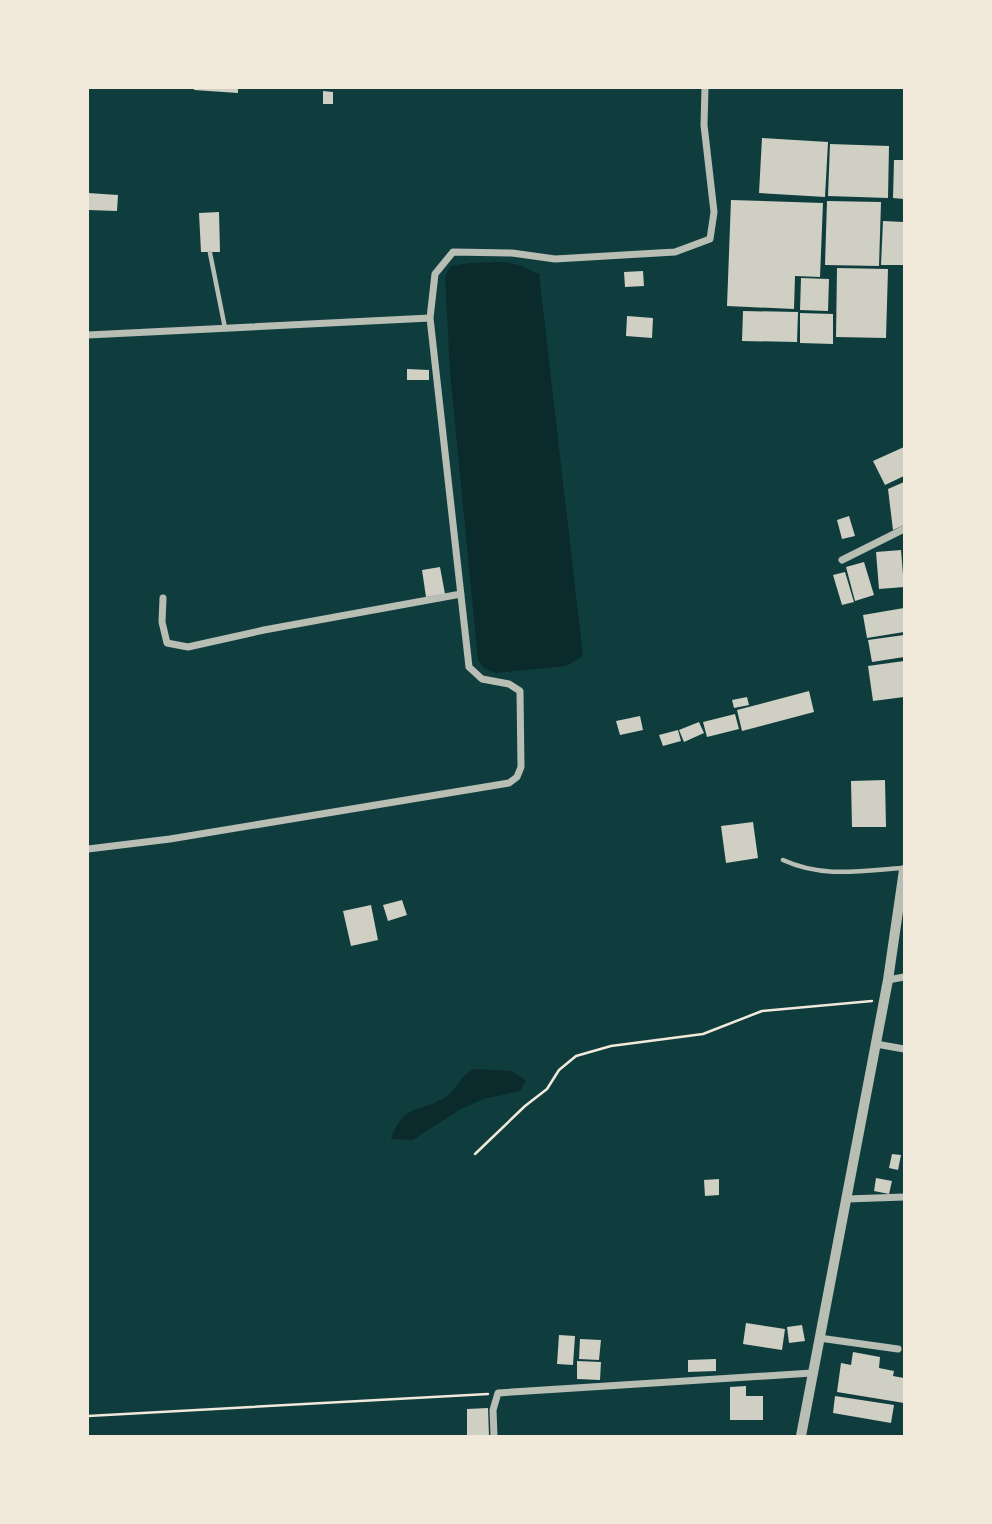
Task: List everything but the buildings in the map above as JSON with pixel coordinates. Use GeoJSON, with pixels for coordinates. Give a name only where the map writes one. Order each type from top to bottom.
{"type":"FeatureCollection","features":[{"type":"Feature","properties":{"kind":"street"},"geometry":{"type":"LineString","coordinates":[[88,849],[170,839],[509,783],[517,777],[521,767],[520,691],[509,684],[482,679],[469,667],[430,318],[435,274],[453,252],[512,253],[555,259],[675,253],[710,239],[714,212],[704,125],[705,88]]}},
{"type":"Feature","properties":{"kind":"street"},"geometry":{"type":"LineString","coordinates":[[88,335],[430,318]]}},
{"type":"Feature","properties":{"kind":"street"},"geometry":{"type":"LineString","coordinates":[[842,560],[905,529]]}},
{"type":"Feature","properties":{"kind":"street"},"geometry":{"type":"LineString","coordinates":[[163,598],[162,622],[167,643],[188,647],[264,630],[461,594]]}},
{"type":"Feature","properties":{"kind":"street"},"geometry":{"type":"LineString","coordinates":[[801,1437],[888,979],[905,869]]}},
{"type":"Feature","properties":{"kind":"street"},"geometry":{"type":"LineString","coordinates":[[888,979],[905,977]]}},
{"type":"Feature","properties":{"kind":"street"},"geometry":{"type":"LineString","coordinates":[[876,1044],[905,1049]]}},
{"type":"Feature","properties":{"kind":"street"},"geometry":{"type":"LineString","coordinates":[[846,1199],[905,1197]]}},
{"type":"Feature","properties":{"kind":"street"},"geometry":{"type":"LineString","coordinates":[[819,1338],[898,1349]]}},
{"type":"Feature","properties":{"kind":"street"},"geometry":{"type":"LineString","coordinates":[[494,1437],[493,1410],[498,1394],[812,1373]]}},
{"type":"Feature","properties":{"kind":"lane"},"geometry":{"type":"LineString","coordinates":[[210,253],[225,328]]}},
{"type":"Feature","properties":{"kind":"lane"},"geometry":{"type":"LineString","coordinates":[[783,860],[803,869],[826,873],[905,869]]}},
{"type":"Feature","properties":{"kind":"path"},"geometry":{"type":"LineString","coordinates":[[475,1154],[525,1106],[547,1089],[559,1070],[576,1056],[611,1046],[703,1034],[762,1011],[884,1000]]}},
{"type":"Feature","properties":{"kind":"path"},"geometry":{"type":"LineString","coordinates":[[88,1416],[498,1394]]}},
{"type":"Feature","properties":{"kind":"water"},"geometry":{"type":"Polygon","coordinates":[[[505,262],[539,274],[583,656],[566,666],[496,673],[484,668],[478,660],[450,372],[445,277],[451,266],[505,262]]]}},
{"type":"Feature","properties":{"kind":"water"},"geometry":{"type":"Polygon","coordinates":[[[475,1069],[512,1071],[526,1081],[520,1091],[483,1099],[459,1110],[413,1140],[391,1139],[408,1113],[447,1096],[465,1075],[475,1069]]]}}]}
